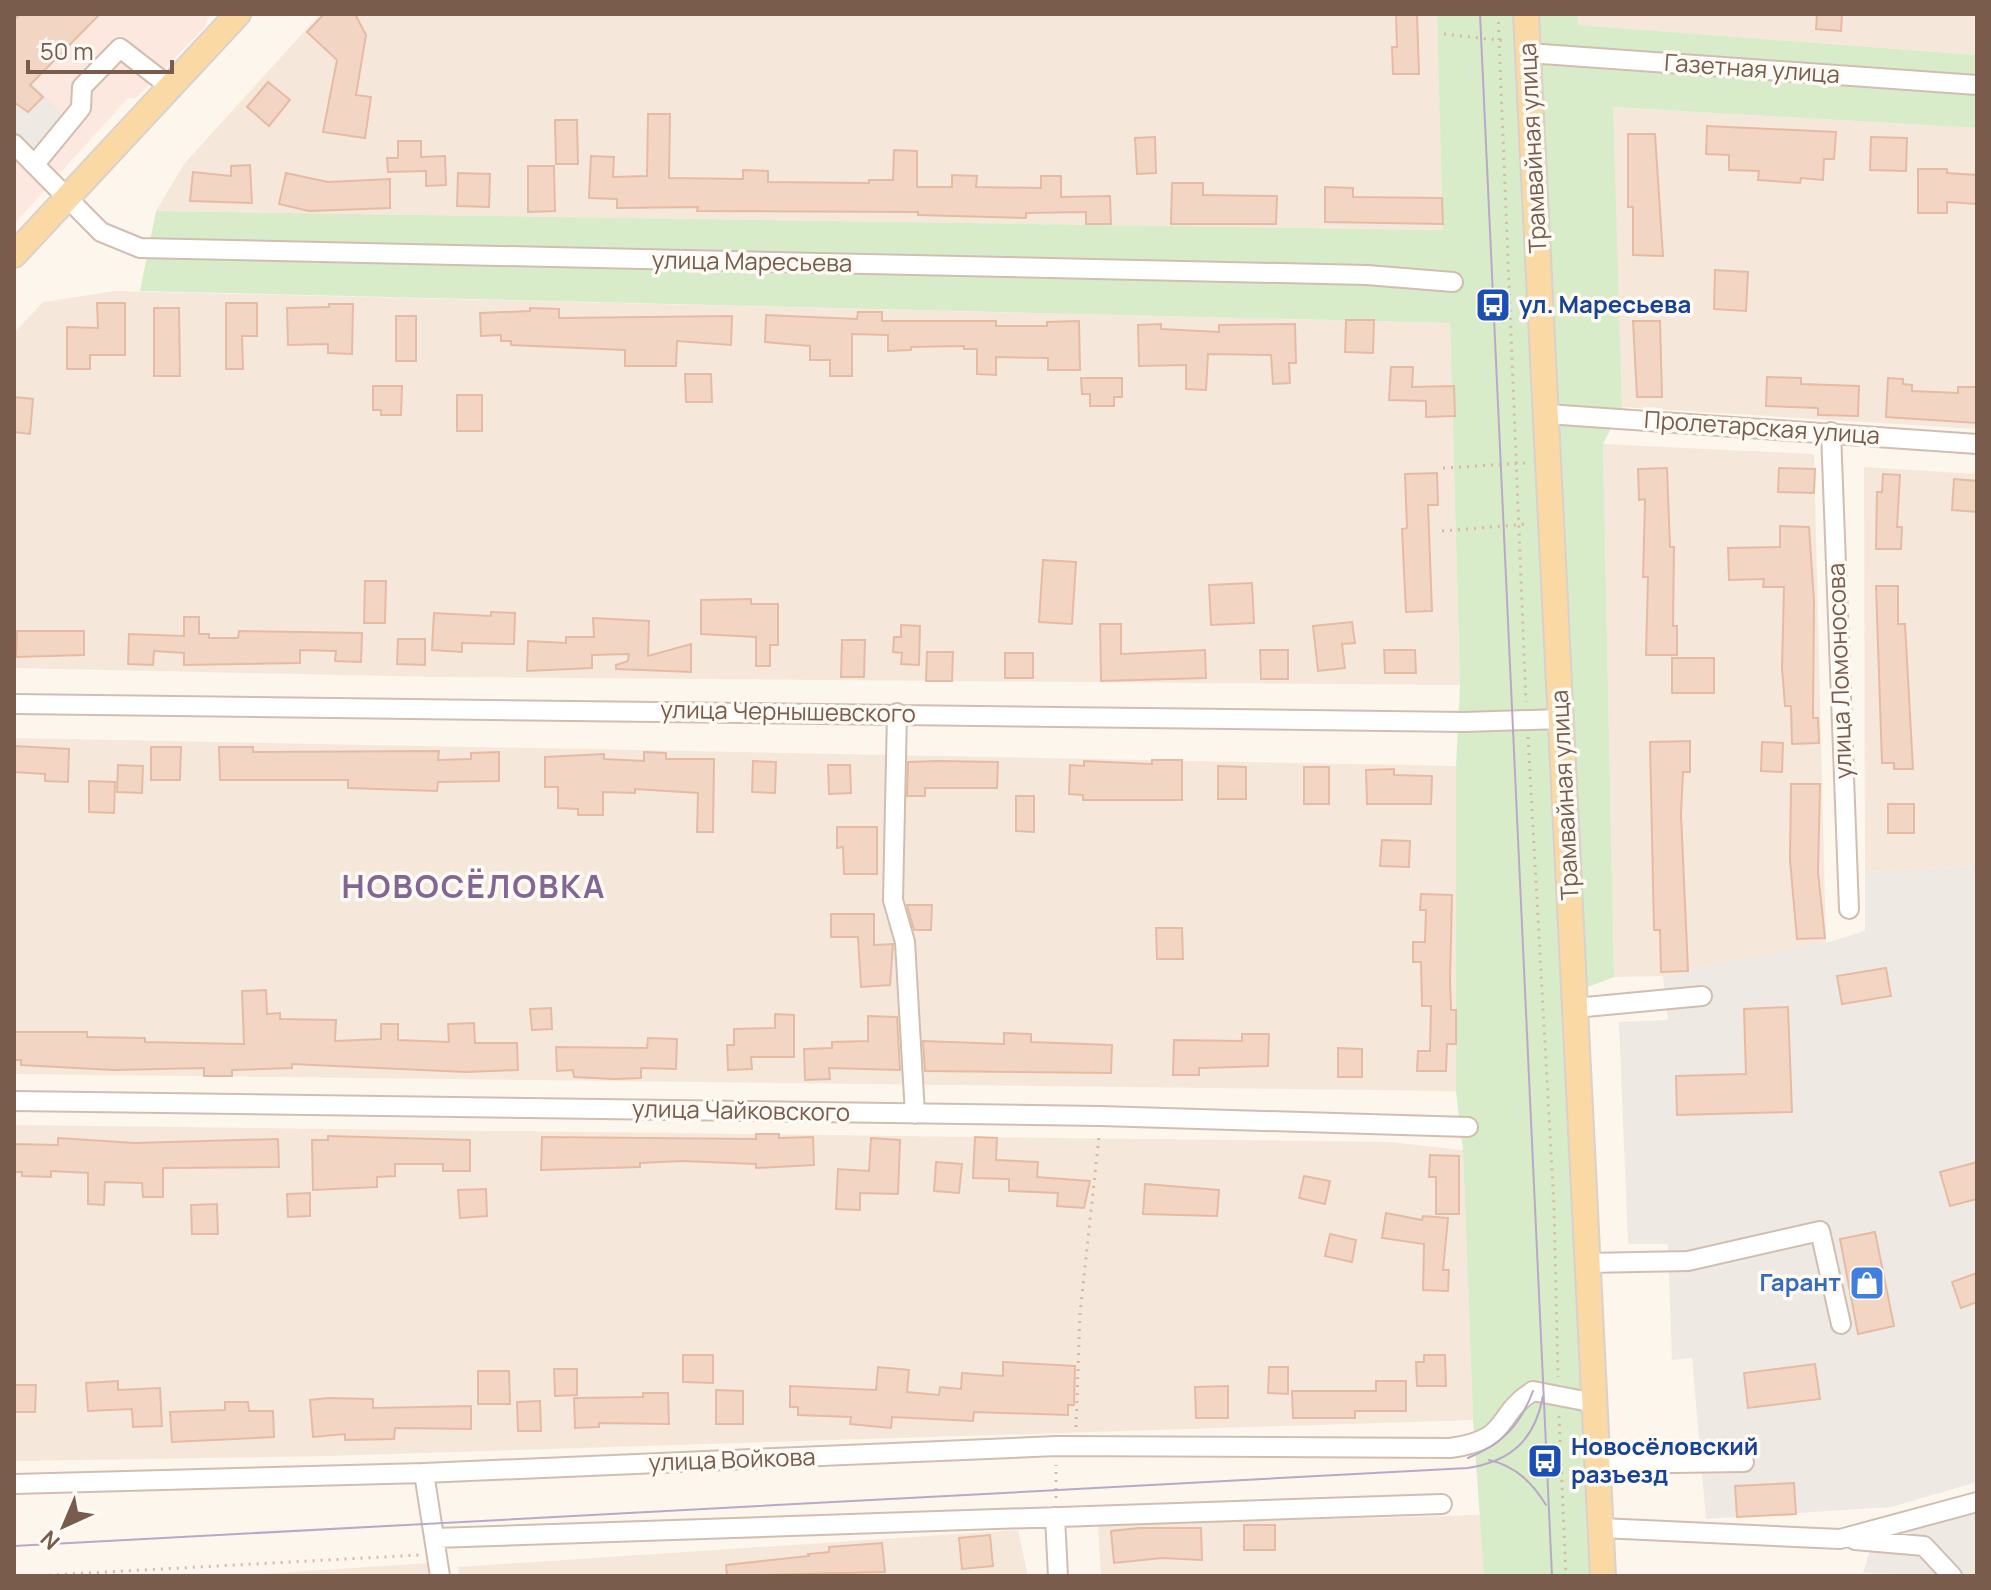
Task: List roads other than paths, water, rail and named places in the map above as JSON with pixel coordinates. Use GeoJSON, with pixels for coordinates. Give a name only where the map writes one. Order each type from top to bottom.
{"type":"FeatureCollection","features":[{"type":"Feature","properties":{"kind":"main road"},"geometry":{"type":"LineString","coordinates":[[14,255],[238,14]]}},
{"type":"Feature","properties":{"kind":"main road","name":"Трамвайная улица"},"geometry":{"type":"LineString","coordinates":[[1526,14],[1603,1576]]}},
{"type":"Feature","properties":{"kind":"street","name":"Газетная улица"},"geometry":{"type":"LineString","coordinates":[[1527,47],[1977,85]]}},
{"type":"Feature","properties":{"kind":"street"},"geometry":{"type":"LineString","coordinates":[[35,164],[81,108],[82,87],[120,48],[169,86]]}},
{"type":"Feature","properties":{"kind":"street","name":"улица Маресьева"},"geometry":{"type":"LineString","coordinates":[[14,144],[69,196],[101,232],[140,248],[1353,275],[1453,282]]}},
{"type":"Feature","properties":{"kind":"street","name":"Пролетарская улица"},"geometry":{"type":"LineString","coordinates":[[1547,414],[1977,444]]}},
{"type":"Feature","properties":{"kind":"street","name":"улица Ломоносова"},"geometry":{"type":"LineString","coordinates":[[1831,432],[1849,909]]}},
{"type":"Feature","properties":{"kind":"street","name":"улица Чернышевского"},"geometry":{"type":"LineString","coordinates":[[14,704],[1464,722],[1561,719]]}},
{"type":"Feature","properties":{"kind":"street"},"geometry":{"type":"LineString","coordinates":[[897,713],[893,900],[905,942],[915,1114]]}},
{"type":"Feature","properties":{"kind":"street"},"geometry":{"type":"LineString","coordinates":[[1575,1008],[1702,996]]}},
{"type":"Feature","properties":{"kind":"street","name":"улица Чайковского"},"geometry":{"type":"LineString","coordinates":[[14,1101],[1100,1116],[1468,1127]]}},
{"type":"Feature","properties":{"kind":"street"},"geometry":{"type":"LineString","coordinates":[[1587,1263],[1688,1261],[1820,1231],[1841,1324]]}},
{"type":"Feature","properties":{"kind":"street","name":"улица Войкова"},"geometry":{"type":"LineString","coordinates":[[14,1484],[424,1473],[1066,1446],[1450,1448],[1479,1444],[1501,1428],[1522,1398],[1533,1391],[1595,1403]]}},
{"type":"Feature","properties":{"kind":"street"},"geometry":{"type":"LineString","coordinates":[[1598,1464],[1744,1462]]}},
{"type":"Feature","properties":{"kind":"street"},"geometry":{"type":"LineString","coordinates":[[424,1473],[440,1576]]}},
{"type":"Feature","properties":{"kind":"street"},"geometry":{"type":"LineString","coordinates":[[1840,1539],[1977,1502]]}},
{"type":"Feature","properties":{"kind":"street"},"geometry":{"type":"LineString","coordinates":[[435,1538],[1442,1504]]}},
{"type":"Feature","properties":{"kind":"street"},"geometry":{"type":"LineString","coordinates":[[1055,1517],[1058,1576]]}},
{"type":"Feature","properties":{"kind":"street"},"geometry":{"type":"LineString","coordinates":[[1601,1528],[1924,1546],[1952,1576]]}},
{"type":"Feature","properties":{"kind":"tram line"},"geometry":{"type":"LineString","coordinates":[[1480,14],[1552,1576]]}},
{"type":"Feature","properties":{"kind":"tram line"},"geometry":{"type":"LineString","coordinates":[[1468,1458],[1491,1447],[1516,1424],[1533,1391]]}},
{"type":"Feature","properties":{"kind":"tram line"},"geometry":{"type":"LineString","coordinates":[[14,1546],[1468,1468],[1497,1460],[1519,1446],[1534,1424],[1543,1396]]}},
{"type":"Feature","properties":{"kind":"tram line"},"geometry":{"type":"LineString","coordinates":[[1489,1460],[1507,1466],[1522,1476],[1546,1505]]}},
{"type":"Feature","properties":{"kind":"place","name":"ул. Маресьева"},"geometry":{"type":"Point","coordinates":[1493,305]}},
{"type":"Feature","properties":{"kind":"place","name":"Гарант"},"geometry":{"type":"Point","coordinates":[1867,1283]}},
{"type":"Feature","properties":{"kind":"place","name":"Новосёловский разъезд"},"geometry":{"type":"Point","coordinates":[1545,1461]}},
{"type":"Feature","properties":{"kind":"district","name":"НОВОСЁЛОВКА"},"geometry":{"type":"Point","coordinates":[474,887]}}]}
